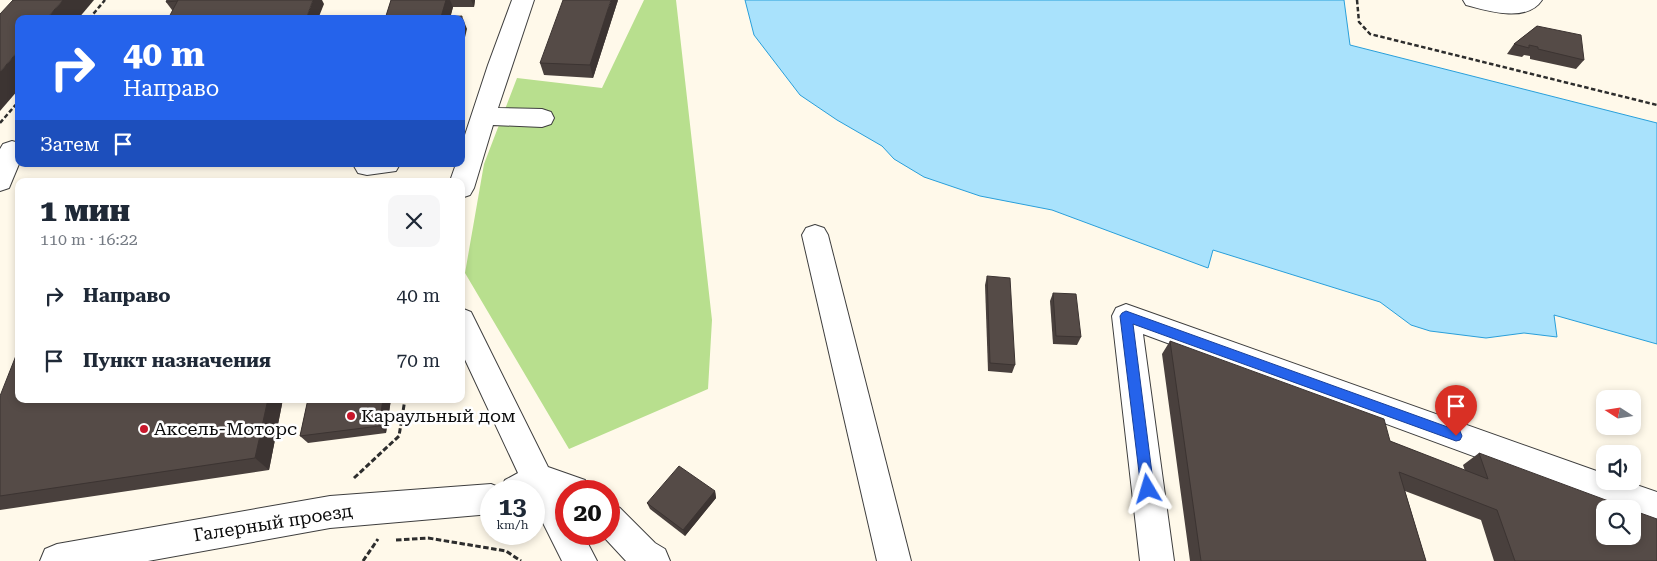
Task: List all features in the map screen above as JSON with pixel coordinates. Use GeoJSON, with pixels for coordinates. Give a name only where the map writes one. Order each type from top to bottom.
{"type":"FeatureCollection","features":[{"type":"Feature","properties":{"kind":"street"},"geometry":{"type":"LineString","coordinates":[[466,157],[484,116],[523,0]]}},
{"type":"Feature","properties":{"kind":"street"},"geometry":{"type":"LineString","coordinates":[[1474,0],[1513,8],[1531,0]]}},
{"type":"Feature","properties":{"kind":"street"},"geometry":{"type":"LineString","coordinates":[[484,116],[542,118]]}},
{"type":"Feature","properties":{"kind":"street"},"geometry":{"type":"LineString","coordinates":[[0,181],[10,148]]}},
{"type":"Feature","properties":{"kind":"street"},"geometry":{"type":"LineString","coordinates":[[815,235],[894,561]]}},
{"type":"Feature","properties":{"kind":"street"},"geometry":{"type":"LineString","coordinates":[[1157,561],[1126,316],[1657,508]]}},
{"type":"Feature","properties":{"kind":"street"},"geometry":{"type":"LineString","coordinates":[[465,330],[525,480]]}},
{"type":"Feature","properties":{"kind":"street","name":"Галерный проезд"},"geometry":{"type":"LineString","coordinates":[[57,561],[330,512],[480,500]]}},
{"type":"Feature","properties":{"kind":"street"},"geometry":{"type":"LineString","coordinates":[[545,511],[580,561]]}},
{"type":"Feature","properties":{"kind":"street"},"geometry":{"type":"LineString","coordinates":[[620,531],[643,555],[653,561]]}},
{"type":"Feature","properties":{"kind":"path"},"geometry":{"type":"LineString","coordinates":[[92,15],[105,0]]}},
{"type":"Feature","properties":{"kind":"path"},"geometry":{"type":"LineString","coordinates":[[1357,0],[1359,22],[1370,34],[1657,104]]}},
{"type":"Feature","properties":{"kind":"path"},"geometry":{"type":"LineString","coordinates":[[0,123],[15,106]]}},
{"type":"Feature","properties":{"kind":"path"},"geometry":{"type":"LineString","coordinates":[[330,512],[339,493],[399,436],[404,403]]}},
{"type":"Feature","properties":{"kind":"path"},"geometry":{"type":"LineString","coordinates":[[394,540],[428,538],[457,542],[506,551],[521,561]]}},
{"type":"Feature","properties":{"kind":"path"},"geometry":{"type":"LineString","coordinates":[[377,541],[385,540]]}},
{"type":"Feature","properties":{"kind":"green space"},"geometry":{"type":"Polygon","coordinates":[[[644,0],[676,0],[712,320],[708,389],[569,449],[465,273],[484,164],[517,78],[602,88],[644,0]]]}},
{"type":"Feature","properties":{"kind":"water"},"geometry":{"type":"Polygon","coordinates":[[[745,0],[1344,0],[1350,45],[1657,123],[1657,344],[1554,315],[1557,337],[1524,333],[1486,338],[1430,331],[1411,325],[1380,302],[1213,250],[1208,268],[1052,210],[980,196],[924,177],[894,159],[882,146],[837,120],[800,95],[754,35],[745,0]]]}},
{"type":"Feature","properties":{"kind":"building"},"geometry":{"type":"Polygon","coordinates":[[[13,0],[63,0],[50,15],[15,15],[15,55],[0,72],[0,14],[13,0]]]}},
{"type":"Feature","properties":{"kind":"building"},"geometry":{"type":"Polygon","coordinates":[[[167,0],[178,0],[166,2],[167,0]]]}},
{"type":"Feature","properties":{"kind":"building"},"geometry":{"type":"Polygon","coordinates":[[[178,0],[313,0],[307,15],[170,15],[178,0]]]}},
{"type":"Feature","properties":{"kind":"building"},"geometry":{"type":"Polygon","coordinates":[[[391,0],[446,0],[442,15],[386,15],[391,0]]]}},
{"type":"Feature","properties":{"kind":"building"},"geometry":{"type":"Polygon","coordinates":[[[563,0],[611,0],[590,65],[540,63],[563,0]]]}},
{"type":"Feature","properties":{"kind":"building"},"geometry":{"type":"Polygon","coordinates":[[[1537,26],[1581,35],[1584,60],[1538,49],[1538,47],[1529,45],[1529,48],[1514,44],[1537,26]]]}},
{"type":"Feature","properties":{"kind":"building"},"geometry":{"type":"Polygon","coordinates":[[[987,276],[1010,278],[1015,365],[990,363],[987,276]]]}},
{"type":"Feature","properties":{"kind":"building"},"geometry":{"type":"Polygon","coordinates":[[[1053,293],[1076,294],[1081,337],[1056,336],[1053,293]]]}},
{"type":"Feature","properties":{"kind":"building"},"geometry":{"type":"Polygon","coordinates":[[[1170,341],[1384,419],[1390,441],[1488,479],[1479,453],[1606,500],[1596,500],[1596,545],[1641,545],[1641,513],[1657,519],[1657,561],[1515,561],[1497,510],[1399,472],[1426,561],[1201,561],[1170,341]]]}},
{"type":"Feature","properties":{"kind":"building","name":"Аксель-Моторс"},"geometry":{"type":"Polygon","coordinates":[[[15,358],[15,403],[267,403],[255,458],[0,496],[0,396],[15,358]]]}},
{"type":"Feature","properties":{"kind":"building","name":"Караульный дом"},"geometry":{"type":"Polygon","coordinates":[[[307,403],[382,403],[379,426],[300,436],[307,403]]]}},
{"type":"Feature","properties":{"kind":"building"},"geometry":{"type":"Polygon","coordinates":[[[679,466],[715,491],[683,530],[647,503],[679,466]]]}},
{"type":"Feature","properties":{"kind":"place","name":"Караульный дом"},"geometry":{"type":"Point","coordinates":[351,416]}},
{"type":"Feature","properties":{"kind":"place","name":"Аксель-Моторс"},"geometry":{"type":"Point","coordinates":[144,429]}},
{"type":"Feature","properties":{"kind":"route"},"geometry":{"type":"LineString","coordinates":[[1148,489],[1126,316],[1456,436]]}}]}
